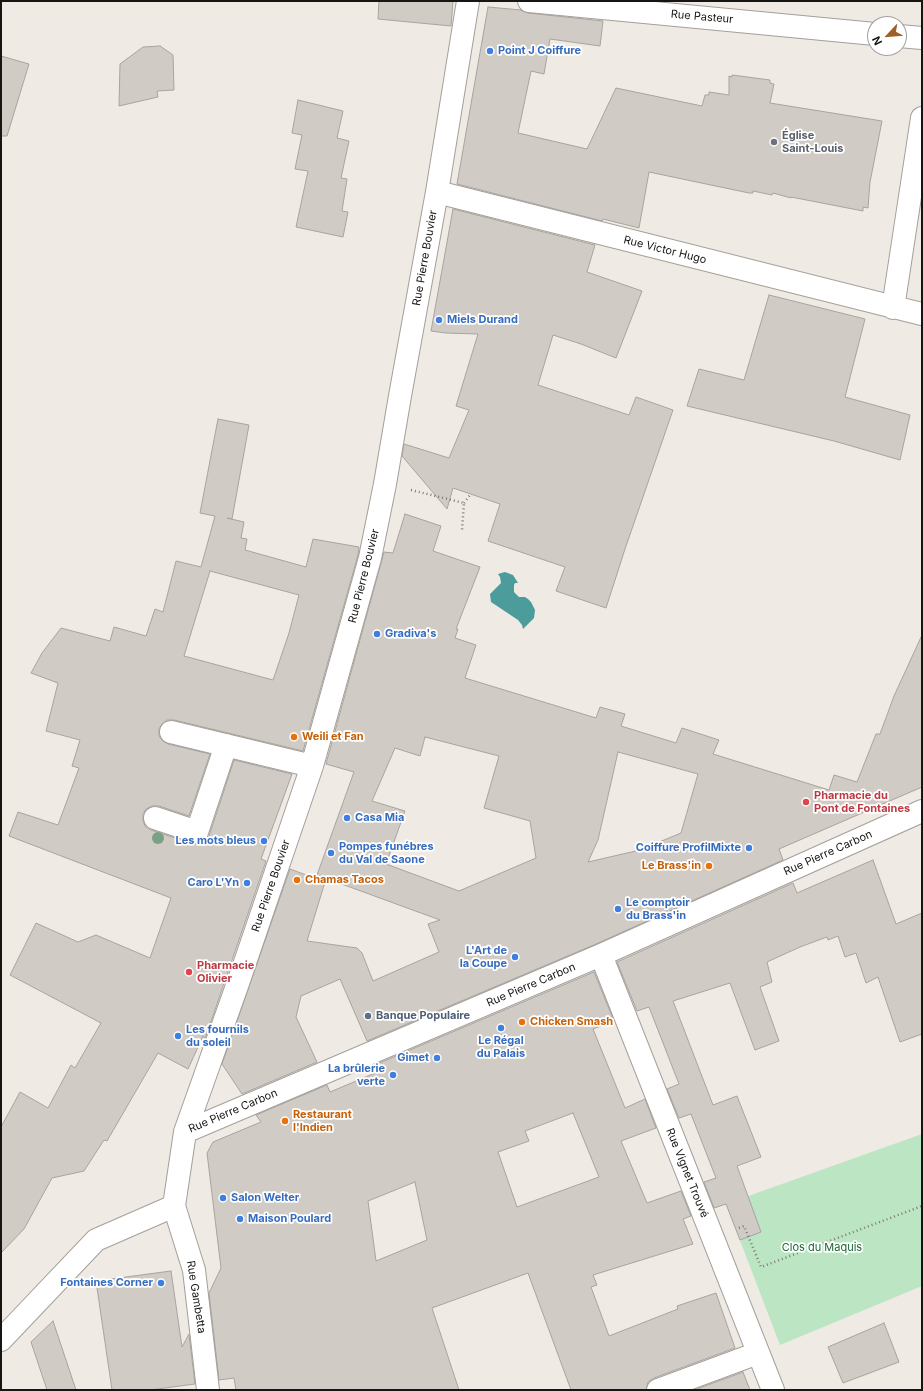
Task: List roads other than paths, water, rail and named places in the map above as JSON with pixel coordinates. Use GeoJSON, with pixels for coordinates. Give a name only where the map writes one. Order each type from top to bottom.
{"type":"FeatureCollection","features":[{"type":"Feature","properties":{"kind":"street","name":"Rue Pierre Bouvier"},"geometry":{"type":"LineString","coordinates":[[185,1132],[238,984],[312,766],[370,558],[385,484],[437,192],[468,1]]}},
{"type":"Feature","properties":{"kind":"street","name":"Rue Pasteur"},"geometry":{"type":"LineString","coordinates":[[529,1],[867,33]]}},
{"type":"Feature","properties":{"kind":"street"},"geometry":{"type":"LineString","coordinates":[[907,37],[922,38]]}},
{"type":"Feature","properties":{"kind":"street"},"geometry":{"type":"LineString","coordinates":[[893,308],[922,118]]}},
{"type":"Feature","properties":{"kind":"street","name":"Rue Victor Hugo"},"geometry":{"type":"LineString","coordinates":[[437,192],[893,308],[922,314]]}},
{"type":"Feature","properties":{"kind":"street"},"geometry":{"type":"LineString","coordinates":[[171,732],[312,766]]}},
{"type":"Feature","properties":{"kind":"street"},"geometry":{"type":"LineString","coordinates":[[155,818],[197,832],[226,745]]}},
{"type":"Feature","properties":{"kind":"street","name":"Rue Pierre Carbon"},"geometry":{"type":"LineString","coordinates":[[174,1206],[185,1132],[601,955],[922,811]]}},
{"type":"Feature","properties":{"kind":"street","name":"Rue Vignet Trouvé"},"geometry":{"type":"LineString","coordinates":[[601,955],[773,1390]]}},
{"type":"Feature","properties":{"kind":"street"},"geometry":{"type":"LineString","coordinates":[[1,1340],[96,1240],[174,1206]]}},
{"type":"Feature","properties":{"kind":"street","name":"Rue Gambetta"},"geometry":{"type":"LineString","coordinates":[[174,1206],[194,1270],[208,1390]]}},
{"type":"Feature","properties":{"kind":"street"},"geometry":{"type":"LineString","coordinates":[[658,1390],[758,1353]]}},
{"type":"Feature","properties":{"kind":"water"},"geometry":{"type":"Polygon","coordinates":[[[505,572],[513,575],[518,583],[515,583],[514,585],[514,592],[519,597],[525,597],[528,599],[535,610],[534,618],[523,629],[518,620],[491,602],[490,594],[501,583],[498,574],[505,572]]]}},
{"type":"Feature","properties":{"kind":"place","name":"Point J Coiffure"},"geometry":{"type":"Point","coordinates":[490,51]}},
{"type":"Feature","properties":{"kind":"place","name":"Église Saint-Louis"},"geometry":{"type":"Point","coordinates":[774,142]}},
{"type":"Feature","properties":{"kind":"place","name":"Miels Durand"},"geometry":{"type":"Point","coordinates":[439,320]}},
{"type":"Feature","properties":{"kind":"place","name":"Gradiva's"},"geometry":{"type":"Point","coordinates":[377,634]}},
{"type":"Feature","properties":{"kind":"place","name":"Weili et Fan"},"geometry":{"type":"Point","coordinates":[294,737]}},
{"type":"Feature","properties":{"kind":"place","name":"Pharmacie du Pont de Fontaines"},"geometry":{"type":"Point","coordinates":[806,802]}},
{"type":"Feature","properties":{"kind":"place","name":"Casa Mia"},"geometry":{"type":"Point","coordinates":[347,818]}},
{"type":"Feature","properties":{"kind":"place","name":"Les mots bleus"},"geometry":{"type":"Point","coordinates":[264,841]}},
{"type":"Feature","properties":{"kind":"place","name":"Coiffure ProfilMixte"},"geometry":{"type":"Point","coordinates":[749,848]}},
{"type":"Feature","properties":{"kind":"place","name":"Pompes funébres du Val de Saone"},"geometry":{"type":"Point","coordinates":[331,853]}},
{"type":"Feature","properties":{"kind":"place","name":"Le Brass'in"},"geometry":{"type":"Point","coordinates":[709,866]}},
{"type":"Feature","properties":{"kind":"place","name":"Chamas Tacos"},"geometry":{"type":"Point","coordinates":[297,880]}},
{"type":"Feature","properties":{"kind":"place","name":"Caro L'Yn"},"geometry":{"type":"Point","coordinates":[247,883]}},
{"type":"Feature","properties":{"kind":"place","name":"Le comptoir du Brass'in"},"geometry":{"type":"Point","coordinates":[618,909]}},
{"type":"Feature","properties":{"kind":"place","name":"L'Art de la Coupe"},"geometry":{"type":"Point","coordinates":[515,957]}},
{"type":"Feature","properties":{"kind":"place","name":"Pharmacie Olivier"},"geometry":{"type":"Point","coordinates":[189,972]}},
{"type":"Feature","properties":{"kind":"place","name":"Banque Populaire"},"geometry":{"type":"Point","coordinates":[368,1016]}},
{"type":"Feature","properties":{"kind":"place","name":"Chicken Smash"},"geometry":{"type":"Point","coordinates":[522,1022]}},
{"type":"Feature","properties":{"kind":"place","name":"Le Régal du Palais"},"geometry":{"type":"Point","coordinates":[501,1028]}},
{"type":"Feature","properties":{"kind":"place","name":"Les fournils du soleil"},"geometry":{"type":"Point","coordinates":[178,1036]}},
{"type":"Feature","properties":{"kind":"place","name":"Gimet"},"geometry":{"type":"Point","coordinates":[437,1058]}},
{"type":"Feature","properties":{"kind":"place","name":"La brûlerie verte"},"geometry":{"type":"Point","coordinates":[393,1075]}},
{"type":"Feature","properties":{"kind":"place","name":"Restaurant l'Indien"},"geometry":{"type":"Point","coordinates":[285,1121]}},
{"type":"Feature","properties":{"kind":"place","name":"Salon Welter"},"geometry":{"type":"Point","coordinates":[223,1198]}},
{"type":"Feature","properties":{"kind":"place","name":"Maison Poulard"},"geometry":{"type":"Point","coordinates":[240,1219]}},
{"type":"Feature","properties":{"kind":"place","name":"Fontaines Corner"},"geometry":{"type":"Point","coordinates":[161,1283]}},
{"type":"Feature","properties":{"kind":"park label","name":"Clos du Maquis"},"geometry":{"type":"Point","coordinates":[822,1248]}}]}
